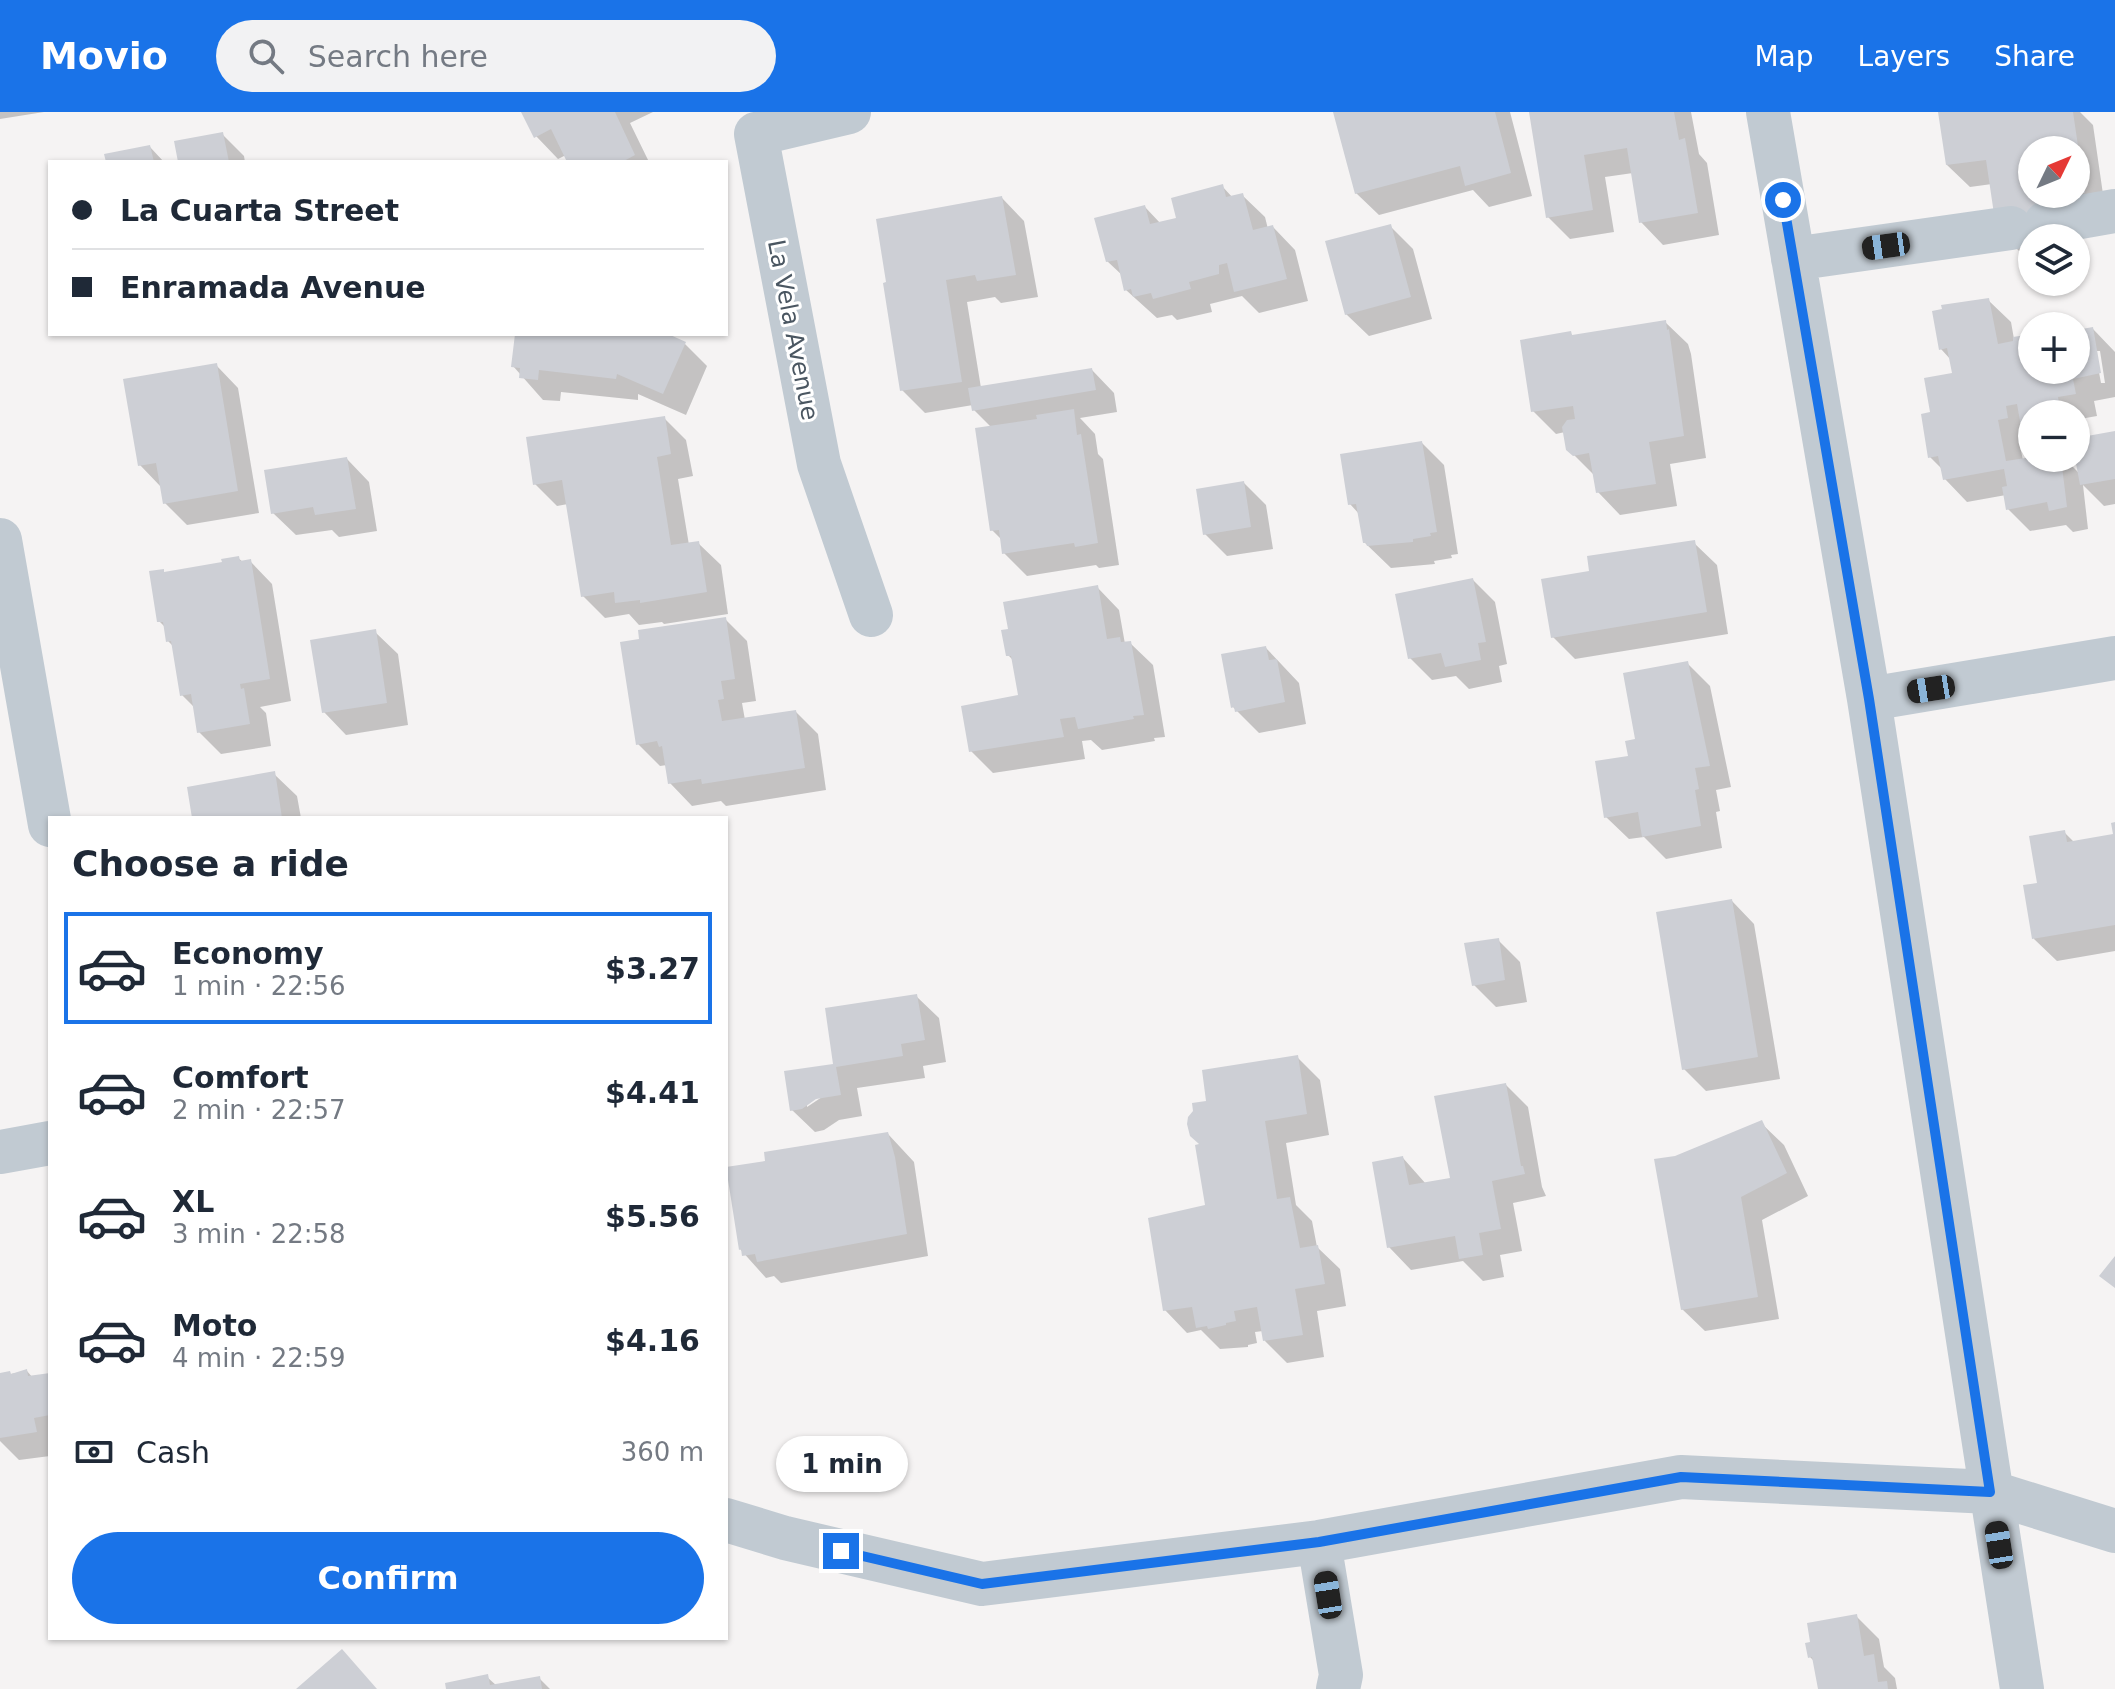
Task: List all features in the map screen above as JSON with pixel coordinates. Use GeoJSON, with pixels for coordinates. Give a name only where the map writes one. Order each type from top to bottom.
{"type":"FeatureCollection","features":[{"type":"Feature","properties":{"kind":"street","name":"La Vela Avenue"},"geometry":{"type":"LineString","coordinates":[[849,112],[756,134],[819,464],[871,615]]}},
{"type":"Feature","properties":{"kind":"street"},"geometry":{"type":"LineString","coordinates":[[1768,112],[1869,699],[2022,1689]]}},
{"type":"Feature","properties":{"kind":"street"},"geometry":{"type":"LineString","coordinates":[[1793,259],[2115,211]]}},
{"type":"Feature","properties":{"kind":"street"},"geometry":{"type":"LineString","coordinates":[[0,540],[15,698],[48,818]]}},
{"type":"Feature","properties":{"kind":"street"},"geometry":{"type":"LineString","coordinates":[[1869,699],[2115,658]]}},
{"type":"Feature","properties":{"kind":"street"},"geometry":{"type":"LineString","coordinates":[[0,1152],[48,1143]]}},
{"type":"Feature","properties":{"kind":"street"},"geometry":{"type":"LineString","coordinates":[[728,1521],[785,1538],[982,1584],[1319,1542],[1681,1477],[1990,1492],[2115,1531]]}},
{"type":"Feature","properties":{"kind":"street"},"geometry":{"type":"LineString","coordinates":[[1319,1542],[1341,1675],[1338,1689]]}},
{"type":"Feature","properties":{"kind":"building"},"geometry":{"type":"Polygon","coordinates":[[[521,112],[615,112],[635,155],[626,160],[566,160],[551,129],[534,138],[521,112]]]}},
{"type":"Feature","properties":{"kind":"building"},"geometry":{"type":"Polygon","coordinates":[[[1333,112],[1495,112],[1511,173],[1465,186],[1460,166],[1355,194],[1333,112]]]}},
{"type":"Feature","properties":{"kind":"building"},"geometry":{"type":"Polygon","coordinates":[[[1529,112],[1674,112],[1679,140],[1685,138],[1698,213],[1639,223],[1627,148],[1584,155],[1593,210],[1546,218],[1529,112]]]}},
{"type":"Feature","properties":{"kind":"building"},"geometry":{"type":"Polygon","coordinates":[[[1938,112],[2073,112],[2077,136],[2018,136],[2018,208],[2043,208],[2046,224],[2018,224],[2018,249],[2014,249],[1994,214],[1986,160],[1946,165],[1938,112]]]}},
{"type":"Feature","properties":{"kind":"building"},"geometry":{"type":"Polygon","coordinates":[[[223,132],[229,160],[178,160],[174,141],[223,132]]]}},
{"type":"Feature","properties":{"kind":"building"},"geometry":{"type":"Polygon","coordinates":[[[150,145],[154,160],[106,160],[104,154],[150,145]]]}},
{"type":"Feature","properties":{"kind":"building"},"geometry":{"type":"Polygon","coordinates":[[[1223,184],[1226,197],[1243,193],[1253,230],[1273,225],[1287,279],[1234,292],[1227,263],[1219,265],[1219,274],[1189,282],[1191,289],[1153,299],[1151,293],[1133,297],[1131,289],[1124,291],[1117,260],[1106,262],[1094,218],[1145,205],[1150,224],[1176,218],[1171,198],[1223,184]]]}},
{"type":"Feature","properties":{"kind":"building"},"geometry":{"type":"Polygon","coordinates":[[[1002,196],[1016,275],[977,281],[975,275],[946,280],[962,382],[900,391],[876,219],[1002,196]]]}},
{"type":"Feature","properties":{"kind":"building"},"geometry":{"type":"Polygon","coordinates":[[[1391,224],[1411,297],[1345,315],[1325,241],[1391,224]]]}},
{"type":"Feature","properties":{"kind":"building"},"geometry":{"type":"Polygon","coordinates":[[[1989,298],[1998,344],[2013,341],[2013,337],[2018,336],[2018,384],[2074,384],[2076,394],[2058,397],[2059,400],[2018,400],[2018,410],[2017,404],[2006,406],[2008,418],[1998,420],[2006,461],[2018,459],[2018,472],[2063,472],[2067,507],[2049,511],[2047,502],[2006,510],[2002,487],[2007,486],[2004,469],[1943,480],[1938,456],[1928,458],[1921,414],[1930,412],[1924,378],[1952,373],[1947,348],[1939,350],[1932,311],[1942,309],[1941,305],[1989,298]]]}},
{"type":"Feature","properties":{"kind":"building"},"geometry":{"type":"Polygon","coordinates":[[[1666,320],[1684,436],[1649,442],[1656,484],[1596,493],[1589,453],[1573,456],[1566,450],[1562,427],[1567,420],[1575,419],[1573,406],[1531,412],[1520,340],[1666,320]]]}},
{"type":"Feature","properties":{"kind":"building"},"geometry":{"type":"Polygon","coordinates":[[[2093,327],[2101,373],[2090,375],[2090,328],[2093,327]]]}},
{"type":"Feature","properties":{"kind":"building"},"geometry":{"type":"Polygon","coordinates":[[[515,336],[672,336],[686,342],[663,394],[617,374],[616,379],[539,370],[538,380],[519,378],[520,368],[511,367],[515,336]]]}},
{"type":"Feature","properties":{"kind":"building"},"geometry":{"type":"Polygon","coordinates":[[[217,363],[238,491],[163,504],[156,463],[138,466],[123,379],[217,363]]]}},
{"type":"Feature","properties":{"kind":"building"},"geometry":{"type":"Polygon","coordinates":[[[1092,368],[1096,390],[972,411],[968,388],[1092,368]]]}},
{"type":"Feature","properties":{"kind":"building"},"geometry":{"type":"Polygon","coordinates":[[[1074,409],[1077,435],[1081,434],[1098,543],[1075,547],[1074,543],[1002,554],[999,530],[990,531],[975,428],[1037,419],[1036,415],[1074,409]]]}},
{"type":"Feature","properties":{"kind":"building"},"geometry":{"type":"Polygon","coordinates":[[[665,416],[671,454],[657,457],[671,545],[699,541],[707,592],[640,603],[640,600],[615,603],[614,592],[581,597],[562,480],[533,485],[526,437],[665,416]]]}},
{"type":"Feature","properties":{"kind":"building"},"geometry":{"type":"Polygon","coordinates":[[[2115,431],[2115,479],[2080,485],[2078,472],[2090,472],[2090,435],[2115,431]]]}},
{"type":"Feature","properties":{"kind":"building"},"geometry":{"type":"Polygon","coordinates":[[[1422,441],[1437,532],[1413,539],[1413,542],[1367,546],[1363,543],[1356,504],[1348,505],[1340,454],[1422,441]]]}},
{"type":"Feature","properties":{"kind":"building"},"geometry":{"type":"Polygon","coordinates":[[[347,457],[356,509],[315,515],[313,507],[271,514],[264,470],[347,457]]]}},
{"type":"Feature","properties":{"kind":"building"},"geometry":{"type":"Polygon","coordinates":[[[1244,481],[1251,527],[1203,535],[1196,489],[1244,481]]]}},
{"type":"Feature","properties":{"kind":"building"},"geometry":{"type":"Polygon","coordinates":[[[1695,540],[1707,612],[1551,638],[1541,579],[1589,571],[1587,556],[1695,540]]]}},
{"type":"Feature","properties":{"kind":"building"},"geometry":{"type":"Polygon","coordinates":[[[239,556],[240,561],[251,559],[270,679],[240,684],[241,689],[244,688],[250,724],[197,733],[191,694],[180,696],[171,641],[166,642],[163,622],[157,622],[149,571],[164,569],[164,572],[239,556]]]}},
{"type":"Feature","properties":{"kind":"building"},"geometry":{"type":"Polygon","coordinates":[[[1473,578],[1486,642],[1478,643],[1481,660],[1445,667],[1441,653],[1408,659],[1395,594],[1473,578]]]}},
{"type":"Feature","properties":{"kind":"building"},"geometry":{"type":"Polygon","coordinates":[[[1098,585],[1107,639],[1120,637],[1121,642],[1131,641],[1144,715],[1078,729],[1075,717],[1060,719],[1064,737],[969,752],[961,706],[1018,695],[1011,656],[1006,656],[1001,630],[1008,629],[1003,602],[1098,585]]]}},
{"type":"Feature","properties":{"kind":"building"},"geometry":{"type":"Polygon","coordinates":[[[726,617],[735,679],[721,681],[724,699],[718,700],[722,721],[796,710],[805,768],[702,784],[701,779],[668,784],[662,746],[659,747],[657,741],[636,745],[620,642],[639,639],[638,630],[726,617]]]}},
{"type":"Feature","properties":{"kind":"building"},"geometry":{"type":"Polygon","coordinates":[[[376,629],[387,703],[322,713],[310,640],[376,629]]]}},
{"type":"Feature","properties":{"kind":"building"},"geometry":{"type":"Polygon","coordinates":[[[1266,646],[1269,660],[1277,659],[1285,702],[1235,712],[1234,707],[1231,708],[1221,654],[1266,646]]]}},
{"type":"Feature","properties":{"kind":"building"},"geometry":{"type":"Polygon","coordinates":[[[1688,661],[1710,766],[1695,768],[1701,826],[1642,837],[1638,812],[1604,818],[1595,761],[1628,756],[1625,741],[1635,739],[1623,673],[1688,661]]]}},
{"type":"Feature","properties":{"kind":"building"},"geometry":{"type":"Polygon","coordinates":[[[275,771],[282,816],[192,816],[187,787],[275,771]]]}},
{"type":"Feature","properties":{"kind":"building"},"geometry":{"type":"Polygon","coordinates":[[[2115,822],[2115,925],[2032,939],[2023,885],[2037,883],[2029,836],[2065,830],[2067,842],[2113,834],[2111,823],[2115,822]]]}},
{"type":"Feature","properties":{"kind":"building"},"geometry":{"type":"Polygon","coordinates":[[[1732,899],[1758,1057],[1682,1070],[1656,912],[1732,899]]]}},
{"type":"Feature","properties":{"kind":"building"},"geometry":{"type":"Polygon","coordinates":[[[1499,938],[1505,980],[1472,986],[1464,943],[1499,938]]]}},
{"type":"Feature","properties":{"kind":"building"},"geometry":{"type":"Polygon","coordinates":[[[917,994],[925,1040],[901,1044],[903,1056],[836,1067],[841,1095],[816,1099],[802,1109],[790,1111],[784,1071],[833,1064],[825,1008],[917,994]]]}},
{"type":"Feature","properties":{"kind":"building"},"geometry":{"type":"Polygon","coordinates":[[[1298,1055],[1307,1114],[1265,1121],[1277,1199],[1290,1197],[1300,1248],[1318,1245],[1325,1284],[1295,1289],[1303,1335],[1263,1341],[1257,1307],[1234,1311],[1236,1321],[1226,1325],[1196,1328],[1192,1307],[1163,1311],[1148,1218],[1205,1205],[1195,1145],[1199,1144],[1190,1136],[1187,1124],[1193,1111],[1192,1103],[1206,1101],[1202,1070],[1298,1055]]]}},
{"type":"Feature","properties":{"kind":"building"},"geometry":{"type":"Polygon","coordinates":[[[1506,1083],[1525,1174],[1492,1181],[1501,1229],[1479,1233],[1483,1255],[1459,1259],[1455,1236],[1387,1248],[1372,1162],[1403,1156],[1409,1185],[1450,1178],[1434,1096],[1506,1083]]]}},
{"type":"Feature","properties":{"kind":"building"},"geometry":{"type":"Polygon","coordinates":[[[1762,1120],[1787,1173],[1741,1197],[1758,1297],[1681,1310],[1654,1159],[1675,1156],[1762,1120]]]}},
{"type":"Feature","properties":{"kind":"building"},"geometry":{"type":"Polygon","coordinates":[[[888,1132],[907,1234],[757,1262],[755,1254],[742,1256],[728,1167],[765,1161],[764,1152],[888,1132]]]}},
{"type":"Feature","properties":{"kind":"building"},"geometry":{"type":"Polygon","coordinates":[[[2115,1256],[2115,1288],[2099,1276],[2115,1256]]]}},
{"type":"Feature","properties":{"kind":"building"},"geometry":{"type":"Polygon","coordinates":[[[27,1369],[28,1376],[48,1373],[48,1415],[34,1418],[37,1432],[0,1438],[0,1373],[10,1371],[11,1374],[27,1369]]]}},
{"type":"Feature","properties":{"kind":"building"},"geometry":{"type":"Polygon","coordinates":[[[1857,1614],[1864,1656],[1874,1654],[1878,1682],[1887,1681],[1888,1689],[1818,1689],[1812,1657],[1808,1658],[1805,1643],[1810,1642],[1807,1623],[1857,1614]]]}},
{"type":"Feature","properties":{"kind":"building"},"geometry":{"type":"Polygon","coordinates":[[[342,1649],[377,1689],[296,1689],[342,1649]]]}},
{"type":"Feature","properties":{"kind":"building"},"geometry":{"type":"Polygon","coordinates":[[[488,1674],[490,1685],[540,1676],[542,1689],[446,1689],[445,1683],[488,1674]]]}},
{"type":"Feature","properties":{"kind":"route"},"geometry":{"type":"LineString","coordinates":[[841,1551],[982,1584],[1319,1542],[1681,1477],[1990,1492],[1869,699],[1783,200]]}}]}
